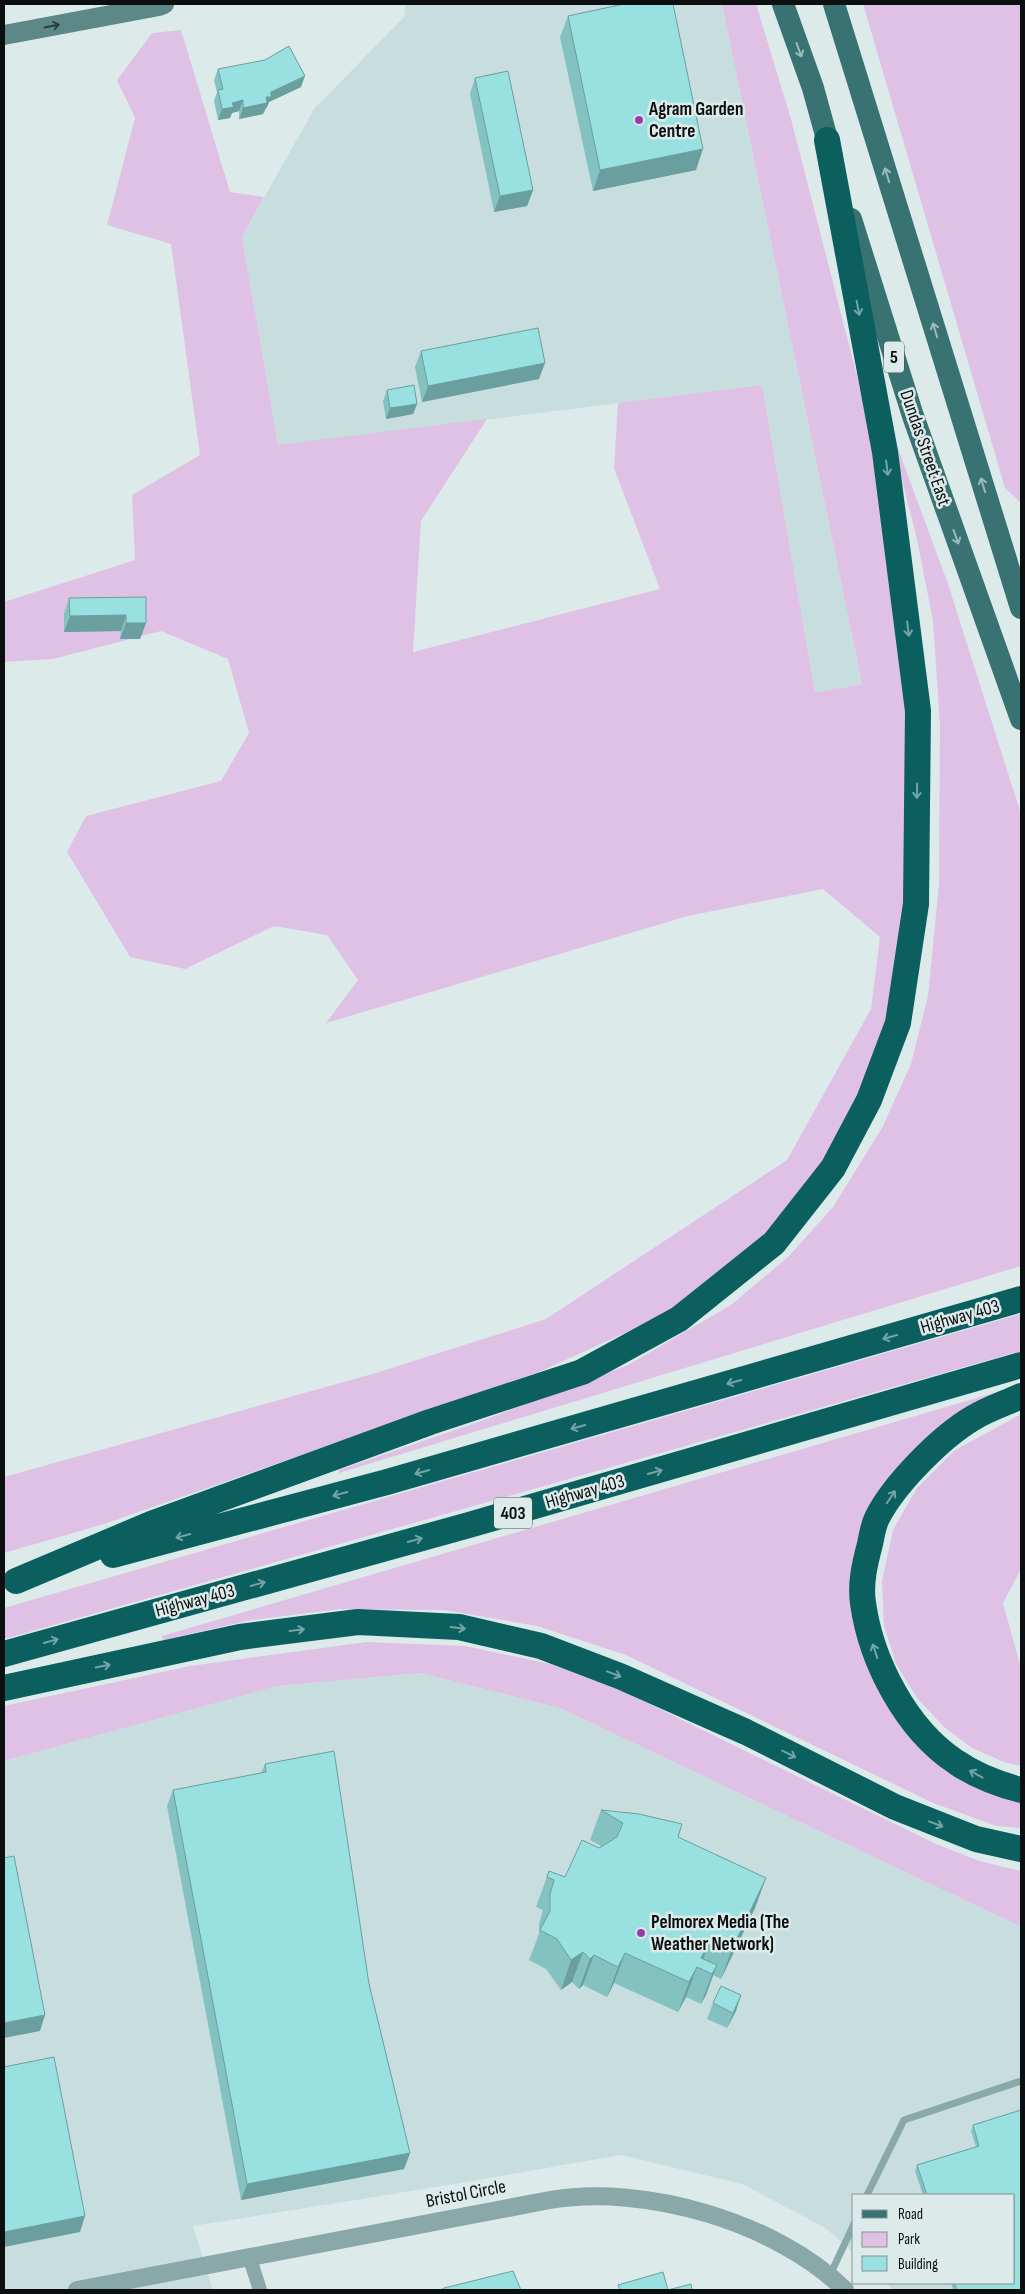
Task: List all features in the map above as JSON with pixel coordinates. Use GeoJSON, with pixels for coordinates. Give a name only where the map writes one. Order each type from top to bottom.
{"type":"FeatureCollection","features":[{"type":"Feature","properties":{"kind":"highway"},"geometry":{"type":"LineString","coordinates":[[10,1583],[161,1521],[430,1422],[582,1372],[679,1319],[774,1242],[833,1168],[869,1100],[898,1023],[916,904],[918,711],[886,452],[827,140]]}},
{"type":"Feature","properties":{"kind":"highway","name":"Highway 403"},"geometry":{"type":"LineString","coordinates":[[10,1583],[387,1482],[1021,1299]]}},
{"type":"Feature","properties":{"kind":"highway","name":"Highway 403"},"geometry":{"type":"LineString","coordinates":[[4,1654],[460,1528],[1021,1365]]}},
{"type":"Feature","properties":{"kind":"highway"},"geometry":{"type":"LineString","coordinates":[[1021,1396],[973,1418],[930,1452],[896,1489],[877,1519],[863,1570],[862,1602],[869,1634],[880,1667],[901,1705],[927,1737],[955,1762],[991,1782],[1021,1790]]}},
{"type":"Feature","properties":{"kind":"highway"},"geometry":{"type":"LineString","coordinates":[[4,1688],[240,1637],[358,1622],[459,1628],[541,1646],[622,1677],[746,1732],[895,1808],[976,1839],[1021,1848]]}},
{"type":"Feature","properties":{"kind":"main road"},"geometry":{"type":"LineString","coordinates":[[4,36],[164,4]]}},
{"type":"Feature","properties":{"kind":"main road","name":"Dundas Street East"},"geometry":{"type":"LineString","coordinates":[[783,4],[813,88],[827,140],[913,416],[1021,719]]}},
{"type":"Feature","properties":{"kind":"main road"},"geometry":{"type":"LineString","coordinates":[[834,4],[1021,608]]}},
{"type":"Feature","properties":{"kind":"street","name":"Bristol Circle"},"geometry":{"type":"LineString","coordinates":[[77,2290],[250,2259],[550,2200],[597,2196],[639,2198],[693,2209],[775,2242],[804,2257],[830,2275],[845,2290]]}},
{"type":"Feature","properties":{"kind":"street"},"geometry":{"type":"LineString","coordinates":[[250,2259],[260,2290]]}},
{"type":"Feature","properties":{"kind":"lane"},"geometry":{"type":"LineString","coordinates":[[867,2194],[904,2120],[1021,2081]]}},
{"type":"Feature","properties":{"kind":"lane"},"geometry":{"type":"LineString","coordinates":[[830,2275],[852,2228]]}},
{"type":"Feature","properties":{"kind":"shaded area"},"geometry":{"type":"Polygon","coordinates":[[[405,4],[722,4],[862,684],[815,693],[762,385],[278,446],[242,237],[314,109],[404,17],[405,4]]]}},
{"type":"Feature","properties":{"kind":"shaded area"},"geometry":{"type":"Polygon","coordinates":[[[420,1673],[560,1708],[1021,1927],[1021,2290],[893,2290],[887,2284],[1015,2284],[1015,2194],[852,2194],[852,2251],[824,2227],[742,2184],[621,2155],[193,2226],[213,2290],[4,2290],[4,1761],[278,1686],[420,1673]]]}},
{"type":"Feature","properties":{"kind":"green space"},"geometry":{"type":"Polygon","coordinates":[[[722,4],[756,4],[791,119],[892,512],[915,850],[891,1044],[808,1199],[667,1314],[539,1372],[104,1524],[4,1553],[4,1477],[376,1373],[546,1319],[787,1160],[871,1009],[880,937],[823,889],[688,916],[326,1023],[358,980],[327,935],[274,926],[185,969],[130,957],[67,852],[86,816],[221,781],[249,733],[228,659],[161,631],[53,659],[4,662],[4,602],[135,560],[132,495],[200,455],[171,244],[107,225],[135,118],[117,80],[152,33],[181,30],[230,192],[264,197],[242,237],[278,445],[487,419],[421,521],[413,652],[660,589],[614,468],[618,403],[762,385],[815,693],[862,684],[722,4]]]}},
{"type":"Feature","properties":{"kind":"green space"},"geometry":{"type":"Polygon","coordinates":[[[863,4],[1021,4],[1021,503],[1005,488],[863,4]]]}},
{"type":"Feature","properties":{"kind":"green space"},"geometry":{"type":"Polygon","coordinates":[[[897,446],[948,584],[1021,814],[1021,1266],[339,1473],[339,1470],[481,1421],[628,1365],[731,1305],[789,1256],[833,1207],[882,1128],[911,1064],[928,996],[939,884],[940,725],[933,621],[917,539],[894,448],[897,446]]]}},
{"type":"Feature","properties":{"kind":"green space"},"geometry":{"type":"Polygon","coordinates":[[[1021,1314],[1021,1351],[4,1639],[4,1608],[1021,1314]]]}},
{"type":"Feature","properties":{"kind":"green space"},"geometry":{"type":"Polygon","coordinates":[[[1021,1385],[941,1429],[854,1571],[895,1714],[1021,1800],[1021,1828],[996,1826],[933,1803],[626,1655],[537,1626],[444,1610],[341,1609],[251,1620],[163,1640],[162,1636],[1021,1385]]]}},
{"type":"Feature","properties":{"kind":"green space"},"geometry":{"type":"Polygon","coordinates":[[[1021,1414],[1021,1569],[1003,1603],[1021,1668],[1021,1766],[1004,1762],[972,1748],[944,1727],[917,1698],[896,1664],[884,1626],[882,1581],[893,1530],[917,1488],[955,1450],[1021,1414]]]}},
{"type":"Feature","properties":{"kind":"green space"},"geometry":{"type":"Polygon","coordinates":[[[367,1642],[465,1646],[550,1664],[627,1693],[934,1843],[979,1861],[1021,1871],[1021,1927],[560,1708],[420,1673],[278,1686],[4,1761],[4,1706],[190,1666],[367,1642]]]}},
{"type":"Feature","properties":{"kind":"building"},"geometry":{"type":"Polygon","coordinates":[[[624,4],[673,4],[703,149],[600,170],[568,16],[624,4]]]}},
{"type":"Feature","properties":{"kind":"building"},"geometry":{"type":"Polygon","coordinates":[[[289,46],[305,76],[271,92],[271,97],[266,97],[267,103],[243,108],[243,100],[232,103],[234,107],[222,109],[218,90],[223,89],[218,69],[265,60],[289,46]]]}},
{"type":"Feature","properties":{"kind":"building"},"geometry":{"type":"Polygon","coordinates":[[[508,71],[533,190],[500,196],[475,78],[508,71]]]}},
{"type":"Feature","properties":{"kind":"building"},"geometry":{"type":"Polygon","coordinates":[[[538,328],[545,363],[428,386],[421,351],[538,328]]]}},
{"type":"Feature","properties":{"kind":"building"},"geometry":{"type":"Polygon","coordinates":[[[414,385],[417,404],[390,408],[387,390],[414,385]]]}},
{"type":"Feature","properties":{"kind":"building"},"geometry":{"type":"Polygon","coordinates":[[[146,597],[146,623],[126,623],[126,615],[70,616],[69,598],[146,597]]]}},
{"type":"Feature","properties":{"kind":"building"},"geometry":{"type":"Polygon","coordinates":[[[334,1751],[369,1984],[410,2153],[247,2184],[173,1790],[266,1772],[265,1764],[334,1751]]]}},
{"type":"Feature","properties":{"kind":"building","name":"Pelmorex Media (The Weather Network)"},"geometry":{"type":"Polygon","coordinates":[[[601,1810],[639,1814],[682,1824],[678,1837],[766,1878],[732,1949],[711,1938],[701,1958],[717,1965],[712,1974],[697,1967],[689,1982],[625,1953],[618,1967],[594,1955],[590,1959],[583,1952],[571,1960],[557,1939],[540,1930],[550,1911],[550,1894],[554,1880],[547,1877],[549,1871],[565,1877],[582,1840],[599,1848],[617,1837],[623,1823],[601,1810]]]}},
{"type":"Feature","properties":{"kind":"building"},"geometry":{"type":"Polygon","coordinates":[[[14,1856],[45,2015],[4,2023],[4,1858],[14,1856]]]}},
{"type":"Feature","properties":{"kind":"building"},"geometry":{"type":"Polygon","coordinates":[[[721,1986],[741,1995],[733,2013],[713,2003],[721,1986]]]}},
{"type":"Feature","properties":{"kind":"building"},"geometry":{"type":"Polygon","coordinates":[[[54,2057],[85,2216],[4,2232],[4,2067],[54,2057]]]}},
{"type":"Feature","properties":{"kind":"building"},"geometry":{"type":"Polygon","coordinates":[[[1021,2110],[1021,2290],[957,2290],[954,2284],[1015,2284],[1015,2194],[927,2194],[917,2165],[979,2146],[973,2125],[1021,2110]]]}},
{"type":"Feature","properties":{"kind":"building"},"geometry":{"type":"Polygon","coordinates":[[[513,2271],[521,2290],[441,2290],[444,2288],[513,2271]]]}},
{"type":"Feature","properties":{"kind":"building"},"geometry":{"type":"Polygon","coordinates":[[[663,2272],[668,2290],[620,2290],[618,2285],[663,2272]]]}},
{"type":"Feature","properties":{"kind":"building"},"geometry":{"type":"Polygon","coordinates":[[[691,2284],[692,2290],[668,2290],[691,2284]]]}},
{"type":"Feature","properties":{"kind":"place","name":"Agram Garden Centre"},"geometry":{"type":"Point","coordinates":[639,120]}},
{"type":"Feature","properties":{"kind":"place","name":"Pelmorex Media (The Weather Network)"},"geometry":{"type":"Point","coordinates":[641,1933]}}]}
